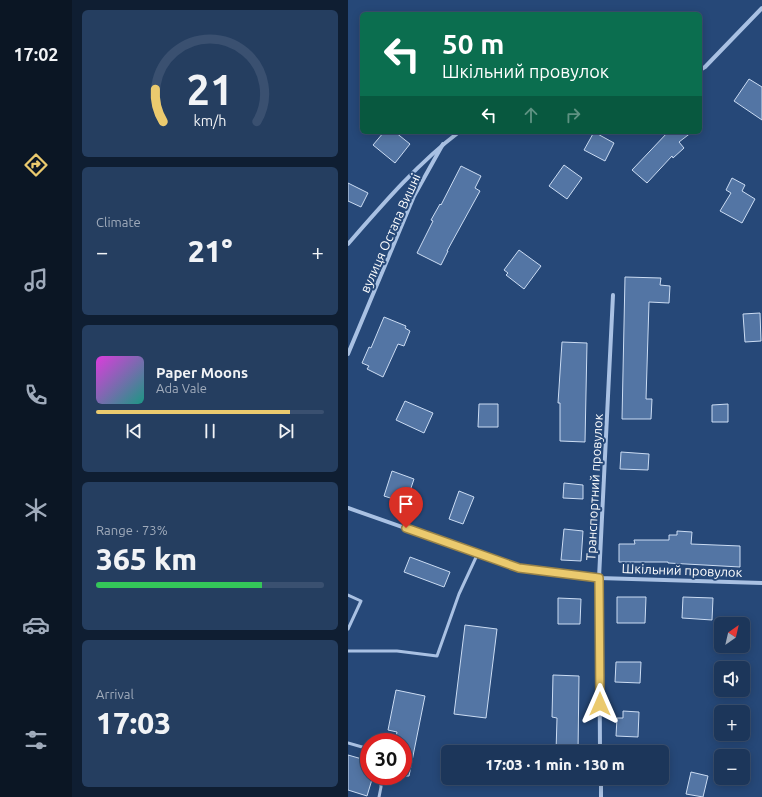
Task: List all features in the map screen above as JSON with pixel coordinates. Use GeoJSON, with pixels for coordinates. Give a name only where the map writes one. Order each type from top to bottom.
{"type":"FeatureCollection","features":[{"type":"Feature","properties":{"kind":"street"},"geometry":{"type":"LineString","coordinates":[[702,69],[762,8]]}},
{"type":"Feature","properties":{"kind":"street"},"geometry":{"type":"LineString","coordinates":[[348,244],[380,206],[443,144],[456,134]]}},
{"type":"Feature","properties":{"kind":"street","name":"вулиця Остапа Вишні"},"geometry":{"type":"LineString","coordinates":[[348,354],[414,196],[443,144]]}},
{"type":"Feature","properties":{"kind":"street","name":"Транспортний провулок"},"geometry":{"type":"LineString","coordinates":[[600,745],[599,578],[613,295]]}},
{"type":"Feature","properties":{"kind":"street","name":"Шкільний провулок"},"geometry":{"type":"LineString","coordinates":[[348,508],[519,568],[599,578],[762,583]]}},
{"type":"Feature","properties":{"kind":"street"},"geometry":{"type":"LineString","coordinates":[[600,785],[601,797]]}},
{"type":"Feature","properties":{"kind":"lane"},"geometry":{"type":"LineString","coordinates":[[348,651],[397,651],[437,656],[459,594],[478,553]]}},
{"type":"Feature","properties":{"kind":"lane"},"geometry":{"type":"LineString","coordinates":[[348,595],[361,601],[348,629]]}},
{"type":"Feature","properties":{"kind":"lane"},"geometry":{"type":"LineString","coordinates":[[348,743],[360,746]]}},
{"type":"Feature","properties":{"kind":"lane"},"geometry":{"type":"LineString","coordinates":[[379,797],[381,785]]}},
{"type":"Feature","properties":{"kind":"building"},"geometry":{"type":"Polygon","coordinates":[[[749,79],[762,87],[762,120],[734,101],[749,79]]]}},
{"type":"Feature","properties":{"kind":"building"},"geometry":{"type":"Polygon","coordinates":[[[382,134],[398,134],[410,144],[395,163],[373,145],[382,134]]]}},
{"type":"Feature","properties":{"kind":"building"},"geometry":{"type":"Polygon","coordinates":[[[593,134],[598,134],[614,143],[605,161],[584,150],[593,134]]]}},
{"type":"Feature","properties":{"kind":"building"},"geometry":{"type":"Polygon","coordinates":[[[666,134],[689,134],[679,142],[684,148],[673,158],[672,156],[647,183],[632,170],[666,134]]]}},
{"type":"Feature","properties":{"kind":"building"},"geometry":{"type":"Polygon","coordinates":[[[564,165],[582,178],[567,199],[549,186],[564,165]]]}},
{"type":"Feature","properties":{"kind":"building"},"geometry":{"type":"Polygon","coordinates":[[[461,166],[481,176],[475,188],[480,191],[447,251],[441,265],[417,253],[433,221],[431,220],[440,204],[441,205],[461,166]]]}},
{"type":"Feature","properties":{"kind":"building"},"geometry":{"type":"Polygon","coordinates":[[[732,178],[745,185],[742,191],[755,199],[742,223],[720,211],[731,193],[726,190],[732,178]]]}},
{"type":"Feature","properties":{"kind":"building"},"geometry":{"type":"Polygon","coordinates":[[[348,183],[368,193],[361,207],[348,201],[348,183]]]}},
{"type":"Feature","properties":{"kind":"building"},"geometry":{"type":"Polygon","coordinates":[[[519,250],[541,266],[524,289],[506,275],[508,273],[504,270],[519,250]]]}},
{"type":"Feature","properties":{"kind":"building"},"geometry":{"type":"Polygon","coordinates":[[[625,277],[661,278],[660,285],[670,286],[669,303],[649,302],[646,399],[652,399],[651,419],[622,419],[625,277]]]}},
{"type":"Feature","properties":{"kind":"building"},"geometry":{"type":"Polygon","coordinates":[[[760,313],[761,341],[745,342],[743,314],[760,313]]]}},
{"type":"Feature","properties":{"kind":"building"},"geometry":{"type":"Polygon","coordinates":[[[384,317],[406,326],[405,328],[410,331],[404,346],[398,344],[383,377],[367,369],[369,366],[362,363],[369,347],[371,348],[384,317]]]}},
{"type":"Feature","properties":{"kind":"building"},"geometry":{"type":"Polygon","coordinates":[[[562,342],[587,343],[585,442],[560,441],[560,403],[558,403],[562,342]]]}},
{"type":"Feature","properties":{"kind":"building"},"geometry":{"type":"Polygon","coordinates":[[[405,401],[433,413],[424,433],[396,420],[405,401]]]}},
{"type":"Feature","properties":{"kind":"building"},"geometry":{"type":"Polygon","coordinates":[[[479,404],[498,404],[498,427],[478,427],[479,404]]]}},
{"type":"Feature","properties":{"kind":"building"},"geometry":{"type":"Polygon","coordinates":[[[728,404],[728,422],[712,422],[712,405],[728,404]]]}},
{"type":"Feature","properties":{"kind":"building"},"geometry":{"type":"Polygon","coordinates":[[[621,452],[649,454],[648,470],[620,469],[621,452]]]}},
{"type":"Feature","properties":{"kind":"building"},"geometry":{"type":"Polygon","coordinates":[[[392,471],[414,479],[406,503],[384,496],[392,471]]]}},
{"type":"Feature","properties":{"kind":"building"},"geometry":{"type":"Polygon","coordinates":[[[564,483],[583,485],[583,499],[563,498],[564,483]]]}},
{"type":"Feature","properties":{"kind":"building"},"geometry":{"type":"Polygon","coordinates":[[[459,491],[474,497],[463,524],[449,519],[459,491]]]}},
{"type":"Feature","properties":{"kind":"building"},"geometry":{"type":"Polygon","coordinates":[[[564,529],[583,531],[581,561],[561,560],[564,529]]]}},
{"type":"Feature","properties":{"kind":"building"},"geometry":{"type":"Polygon","coordinates":[[[677,531],[692,532],[691,544],[740,546],[740,567],[668,562],[619,562],[619,544],[635,544],[634,540],[669,540],[669,535],[677,535],[677,531]]]}},
{"type":"Feature","properties":{"kind":"building"},"geometry":{"type":"Polygon","coordinates":[[[410,557],[450,572],[444,587],[404,572],[410,557]]]}},
{"type":"Feature","properties":{"kind":"building"},"geometry":{"type":"Polygon","coordinates":[[[617,597],[646,597],[645,623],[617,623],[617,597]]]}},
{"type":"Feature","properties":{"kind":"building"},"geometry":{"type":"Polygon","coordinates":[[[683,597],[713,598],[712,620],[682,618],[683,597]]]}},
{"type":"Feature","properties":{"kind":"building"},"geometry":{"type":"Polygon","coordinates":[[[558,598],[581,599],[580,624],[558,624],[558,598]]]}},
{"type":"Feature","properties":{"kind":"building"},"geometry":{"type":"Polygon","coordinates":[[[465,625],[497,629],[486,718],[454,714],[465,625]]]}},
{"type":"Feature","properties":{"kind":"building"},"geometry":{"type":"Polygon","coordinates":[[[616,662],[641,662],[640,683],[615,682],[616,662]]]}},
{"type":"Feature","properties":{"kind":"building"},"geometry":{"type":"Polygon","coordinates":[[[553,675],[579,676],[578,745],[556,745],[557,718],[552,717],[553,675]]]}},
{"type":"Feature","properties":{"kind":"building"},"geometry":{"type":"Polygon","coordinates":[[[396,690],[425,696],[412,761],[412,733],[397,733],[388,730],[396,690]]]}},
{"type":"Feature","properties":{"kind":"building"},"geometry":{"type":"Polygon","coordinates":[[[623,711],[639,712],[638,737],[616,736],[617,718],[623,718],[623,711]]]}},
{"type":"Feature","properties":{"kind":"building"},"geometry":{"type":"Polygon","coordinates":[[[348,755],[360,758],[360,785],[370,785],[367,796],[348,790],[348,755]]]}},
{"type":"Feature","properties":{"kind":"building"},"geometry":{"type":"Polygon","coordinates":[[[691,772],[708,776],[703,797],[686,794],[691,772]]]}},
{"type":"Feature","properties":{"kind":"route"},"geometry":{"type":"LineString","coordinates":[[406,528],[519,568],[599,578],[600,704]]}}]}
